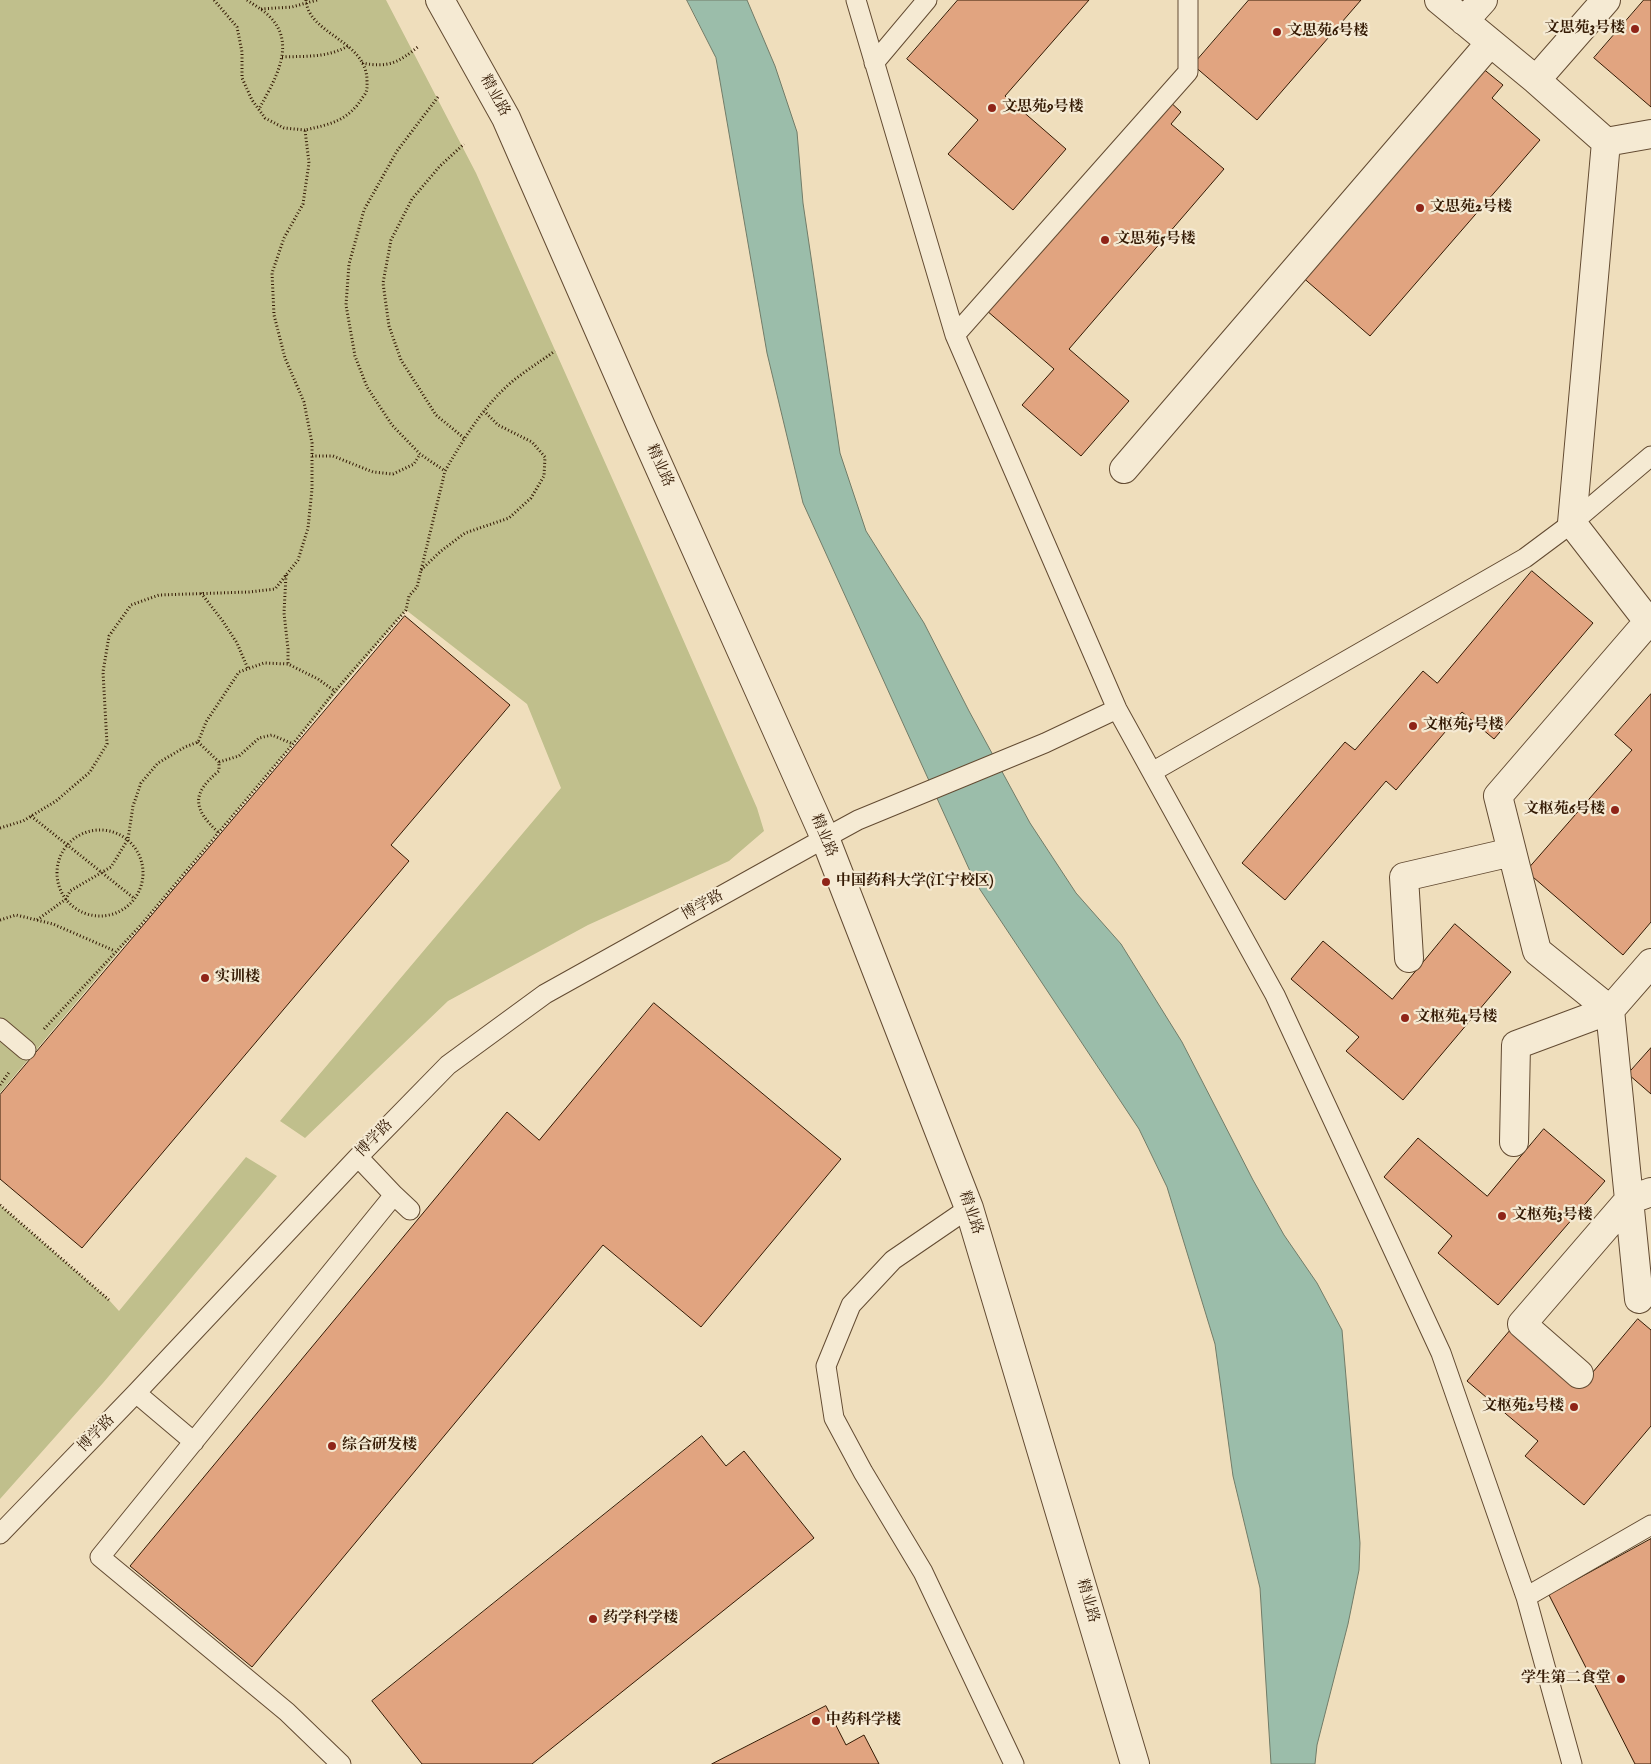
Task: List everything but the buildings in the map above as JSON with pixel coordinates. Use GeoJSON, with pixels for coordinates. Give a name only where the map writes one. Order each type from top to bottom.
{"type":"FeatureCollection","features":[{"type":"Feature","properties":{"kind":"street","name":"精业路"},"geometry":{"type":"LineString","coordinates":[[440,0],[506,118],[824,838],[969,1208],[1135,1764]]}},
{"type":"Feature","properties":{"kind":"street"},"geometry":{"type":"LineString","coordinates":[[1439,0],[1536,80],[1606,142]]}},
{"type":"Feature","properties":{"kind":"street"},"geometry":{"type":"LineString","coordinates":[[1464,21],[1483,0]]}},
{"type":"Feature","properties":{"kind":"street"},"geometry":{"type":"LineString","coordinates":[[1536,80],[1606,0]]}},
{"type":"Feature","properties":{"kind":"street"},"geometry":{"type":"LineString","coordinates":[[1124,469],[1490,43]]}},
{"type":"Feature","properties":{"kind":"street"},"geometry":{"type":"LineString","coordinates":[[1606,142],[1651,134]]}},
{"type":"Feature","properties":{"kind":"street"},"geometry":{"type":"LineString","coordinates":[[1606,142],[1572,522],[1649,624],[1498,796],[1537,951],[1610,1010],[1640,1196],[1638,1299]]}},
{"type":"Feature","properties":{"kind":"street"},"geometry":{"type":"LineString","coordinates":[[1409,958],[1404,877],[1512,852]]}},
{"type":"Feature","properties":{"kind":"street"},"geometry":{"type":"LineString","coordinates":[[1514,1142],[1516,1045],[1610,1010],[1651,963]]}},
{"type":"Feature","properties":{"kind":"street"},"geometry":{"type":"LineString","coordinates":[[1579,1374],[1522,1324],[1640,1196]]}},
{"type":"Feature","properties":{"kind":"lane"},"geometry":{"type":"LineString","coordinates":[[856,0],[956,334],[1117,709],[1275,995],[1440,1353],[1526,1597],[1572,1764]]}},
{"type":"Feature","properties":{"kind":"lane"},"geometry":{"type":"LineString","coordinates":[[874,62],[927,0]]}},
{"type":"Feature","properties":{"kind":"lane"},"geometry":{"type":"LineString","coordinates":[[956,334],[1188,72],[1188,0]]}},
{"type":"Feature","properties":{"kind":"lane"},"geometry":{"type":"LineString","coordinates":[[1152,772],[1525,558],[1572,522],[1651,456]]}},
{"type":"Feature","properties":{"kind":"lane","name":"博学路"},"geometry":{"type":"LineString","coordinates":[[0,1534],[358,1157],[448,1065],[545,994],[824,838],[858,820],[1045,743],[1117,709]]}},
{"type":"Feature","properties":{"kind":"lane"},"geometry":{"type":"LineString","coordinates":[[0,1028],[26,1050]]}},
{"type":"Feature","properties":{"kind":"lane"},"geometry":{"type":"LineString","coordinates":[[358,1157],[410,1210]]}},
{"type":"Feature","properties":{"kind":"lane"},"geometry":{"type":"LineString","coordinates":[[341,1764],[286,1712],[100,1557],[394,1195]]}},
{"type":"Feature","properties":{"kind":"lane"},"geometry":{"type":"LineString","coordinates":[[969,1208],[893,1260],[851,1305],[826,1366],[834,1418],[863,1472],[923,1572],[1014,1764]]}},
{"type":"Feature","properties":{"kind":"lane"},"geometry":{"type":"LineString","coordinates":[[136,1392],[194,1442]]}},
{"type":"Feature","properties":{"kind":"lane"},"geometry":{"type":"LineString","coordinates":[[1526,1597],[1651,1525]]}},
{"type":"Feature","properties":{"kind":"path"},"geometry":{"type":"LineString","coordinates":[[214,0],[237,27],[242,52],[242,78],[259,110],[265,118],[284,128],[305,130],[332,124],[355,109],[367,92],[366,70],[354,51],[310,16],[306,1]]}},
{"type":"Feature","properties":{"kind":"path"},"geometry":{"type":"LineString","coordinates":[[247,0],[270,17],[280,30],[284,49],[279,69],[259,110]]}},
{"type":"Feature","properties":{"kind":"path"},"geometry":{"type":"LineString","coordinates":[[261,9],[292,8],[306,1],[318,0]]}},
{"type":"Feature","properties":{"kind":"path"},"geometry":{"type":"LineString","coordinates":[[282,57],[324,56],[348,46]]}},
{"type":"Feature","properties":{"kind":"path"},"geometry":{"type":"LineString","coordinates":[[362,63],[378,66],[394,64],[419,46]]}},
{"type":"Feature","properties":{"kind":"path"},"geometry":{"type":"LineString","coordinates":[[438,97],[397,151],[364,210],[348,264],[346,305],[355,356],[367,387],[392,425],[420,454],[445,472]]}},
{"type":"Feature","properties":{"kind":"path"},"geometry":{"type":"LineString","coordinates":[[0,828],[23,821],[56,801],[90,772],[107,744],[103,672],[109,636],[131,605],[159,595],[200,592],[249,592],[275,589],[298,560],[308,528],[312,489],[312,443],[304,402],[285,358],[274,315],[272,273],[284,238],[303,204],[309,163],[305,130]]}},
{"type":"Feature","properties":{"kind":"path"},"geometry":{"type":"LineString","coordinates":[[464,144],[440,166],[412,199],[390,240],[383,283],[389,326],[401,360],[436,415],[464,438]]}},
{"type":"Feature","properties":{"kind":"path"},"geometry":{"type":"LineString","coordinates":[[0,1085],[26,1050],[115,951],[141,925],[335,691],[406,610],[409,596],[417,587],[445,472],[464,438],[484,411],[514,380],[555,351]]}},
{"type":"Feature","properties":{"kind":"path"},"geometry":{"type":"LineString","coordinates":[[420,571],[441,551],[465,533],[509,518],[531,498],[544,476],[545,457],[532,442],[498,425],[484,411]]}},
{"type":"Feature","properties":{"kind":"path"},"geometry":{"type":"LineString","coordinates":[[312,456],[334,456],[373,472],[393,474],[414,464],[420,454]]}},
{"type":"Feature","properties":{"kind":"path"},"geometry":{"type":"LineString","coordinates":[[286,575],[284,613],[288,664]]}},
{"type":"Feature","properties":{"kind":"path"},"geometry":{"type":"LineString","coordinates":[[200,592],[237,643],[248,669]]}},
{"type":"Feature","properties":{"kind":"path"},"geometry":{"type":"LineString","coordinates":[[37,920],[66,899],[70,891],[111,867],[128,839],[133,806],[141,783],[158,763],[185,747],[198,742],[206,722],[239,672],[264,663],[288,664],[318,679],[335,691]]}},
{"type":"Feature","properties":{"kind":"path"},"geometry":{"type":"LineString","coordinates":[[219,762],[239,756],[260,738],[272,735],[293,744]]}},
{"type":"Feature","properties":{"kind":"path"},"geometry":{"type":"LineString","coordinates":[[198,742],[219,762],[219,771],[205,782],[199,794],[199,809],[210,825],[218,832]]}},
{"type":"Feature","properties":{"kind":"path"},"geometry":{"type":"LineString","coordinates":[[31,816],[135,899]]}},
{"type":"Feature","properties":{"kind":"path"},"geometry":{"type":"LineString","coordinates":[[96,829],[113,831],[128,839],[137,849],[142,861],[144,874],[141,887],[135,899],[125,908],[113,914],[100,916],[87,914],[75,908],[60,889],[57,877],[57,866],[67,845],[80,834],[96,829]]}},
{"type":"Feature","properties":{"kind":"path"},"geometry":{"type":"LineString","coordinates":[[0,920],[16,915],[52,924],[115,951]]}},
{"type":"Feature","properties":{"kind":"path"},"geometry":{"type":"LineString","coordinates":[[0,1205],[109,1300]]}},
{"type":"Feature","properties":{"kind":"shaded area"},"geometry":{"type":"Polygon","coordinates":[[[0,0],[386,0],[476,173],[757,808],[764,831],[729,861],[588,925],[448,1001],[305,1138],[280,1121],[561,788],[527,704],[406,610],[0,1093],[0,0]]]}},
{"type":"Feature","properties":{"kind":"shaded area"},"geometry":{"type":"Polygon","coordinates":[[[687,0],[747,0],[775,66],[797,132],[803,203],[840,453],[866,531],[924,623],[1030,823],[1076,893],[1121,944],[1182,1042],[1253,1180],[1284,1235],[1317,1283],[1342,1330],[1360,1543],[1359,1570],[1348,1624],[1317,1745],[1315,1764],[1271,1764],[1260,1588],[1233,1476],[1215,1344],[1167,1187],[1139,1129],[975,882],[803,503],[767,353],[716,58],[687,0]]]}},
{"type":"Feature","properties":{"kind":"shaded area"},"geometry":{"type":"Polygon","coordinates":[[[246,1157],[277,1176],[103,1383],[0,1499],[0,1205],[109,1300],[119,1311],[246,1157]]]}},
{"type":"Feature","properties":{"kind":"place","name":"文思苑3号楼"},"geometry":{"type":"Point","coordinates":[1635,29]}},
{"type":"Feature","properties":{"kind":"place","name":"文思苑6号楼"},"geometry":{"type":"Point","coordinates":[1277,32]}},
{"type":"Feature","properties":{"kind":"place","name":"文思苑9号楼"},"geometry":{"type":"Point","coordinates":[992,108]}},
{"type":"Feature","properties":{"kind":"place","name":"文思苑2号楼"},"geometry":{"type":"Point","coordinates":[1420,208]}},
{"type":"Feature","properties":{"kind":"place","name":"文思苑5号楼"},"geometry":{"type":"Point","coordinates":[1105,240]}},
{"type":"Feature","properties":{"kind":"place","name":"文枢苑5号楼"},"geometry":{"type":"Point","coordinates":[1413,726]}},
{"type":"Feature","properties":{"kind":"place","name":"文枢苑6号楼"},"geometry":{"type":"Point","coordinates":[1615,810]}},
{"type":"Feature","properties":{"kind":"place","name":"中国药科大学(江宁校区)"},"geometry":{"type":"Point","coordinates":[826,882]}},
{"type":"Feature","properties":{"kind":"place","name":"实训楼"},"geometry":{"type":"Point","coordinates":[205,978]}},
{"type":"Feature","properties":{"kind":"place","name":"文枢苑4号楼"},"geometry":{"type":"Point","coordinates":[1405,1018]}},
{"type":"Feature","properties":{"kind":"place","name":"文枢苑3号楼"},"geometry":{"type":"Point","coordinates":[1502,1216]}},
{"type":"Feature","properties":{"kind":"place","name":"文枢苑2号楼"},"geometry":{"type":"Point","coordinates":[1574,1407]}},
{"type":"Feature","properties":{"kind":"place","name":"综合研发楼"},"geometry":{"type":"Point","coordinates":[332,1446]}},
{"type":"Feature","properties":{"kind":"place","name":"药学科学楼"},"geometry":{"type":"Point","coordinates":[593,1619]}},
{"type":"Feature","properties":{"kind":"place","name":"学生第二食堂"},"geometry":{"type":"Point","coordinates":[1621,1679]}},
{"type":"Feature","properties":{"kind":"place","name":"中药科学楼"},"geometry":{"type":"Point","coordinates":[816,1721]}}]}
